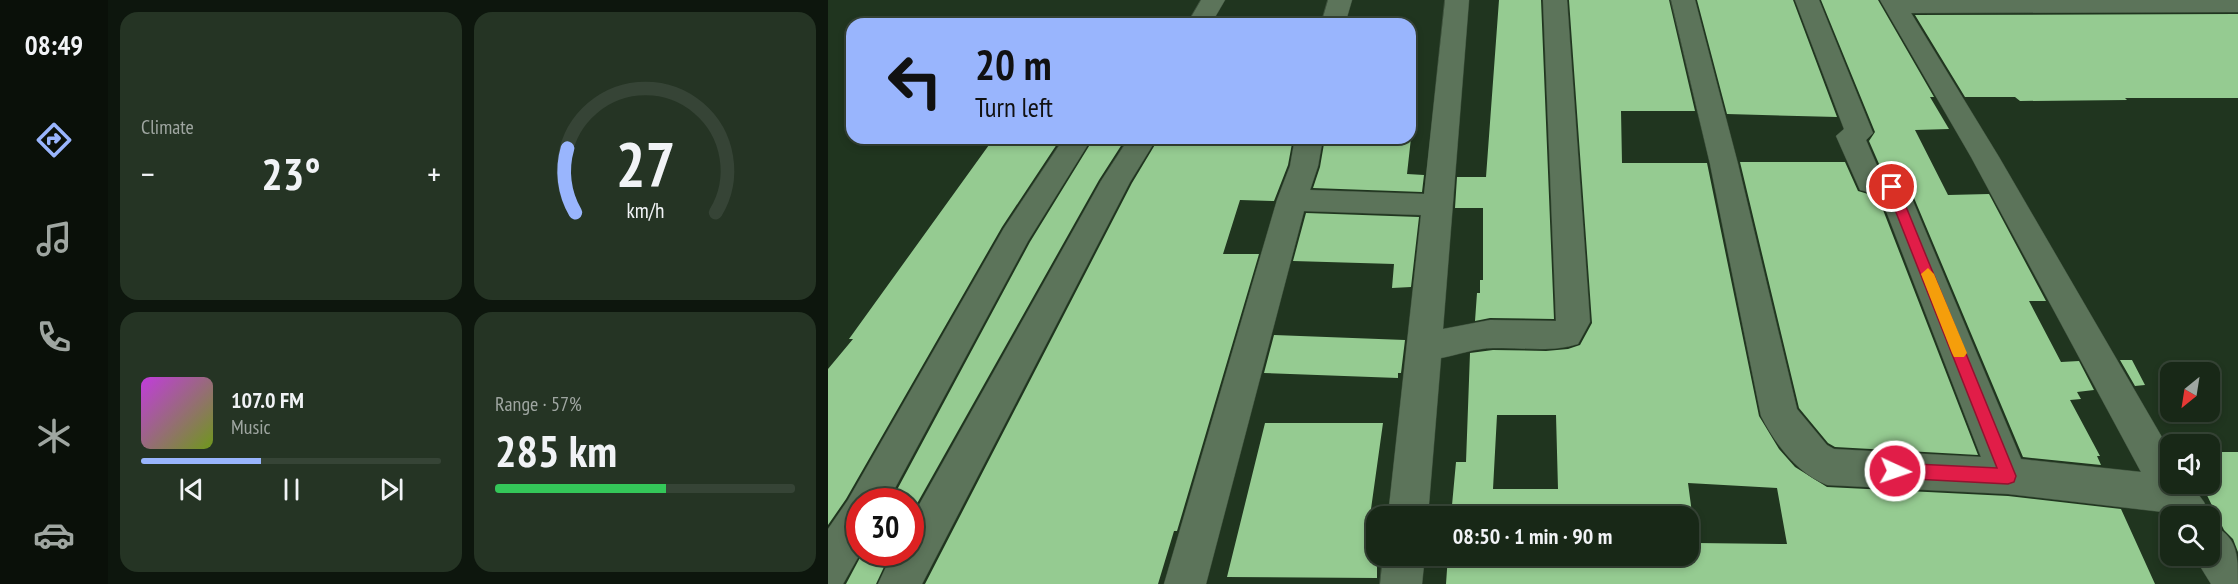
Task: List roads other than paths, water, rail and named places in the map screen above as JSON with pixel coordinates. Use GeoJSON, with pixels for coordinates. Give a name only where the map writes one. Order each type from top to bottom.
{"type":"FeatureCollection","features":[{"type":"Feature","properties":{"kind":"street"},"geometry":{"type":"LineString","coordinates":[[1202,18],[1213,0]]}},
{"type":"Feature","properties":{"kind":"street"},"geometry":{"type":"LineString","coordinates":[[1336,18],[1340,0]]}},
{"type":"Feature","properties":{"kind":"street"},"geometry":{"type":"LineString","coordinates":[[1409,506],[1457,0]]}},
{"type":"Feature","properties":{"kind":"street"},"geometry":{"type":"LineString","coordinates":[[1424,347],[1490,334],[1552,336],[1566,334],[1573,322],[1555,0]]}},
{"type":"Feature","properties":{"kind":"street"},"geometry":{"type":"LineString","coordinates":[[1683,0],[1724,164],[1780,416],[1813,457],[1827,467],[2008,476],[2182,505]]}},
{"type":"Feature","properties":{"kind":"street"},"geometry":{"type":"LineString","coordinates":[[1807,0],[1859,133],[1850,136],[1870,183],[1892,187],[2008,476]]}},
{"type":"Feature","properties":{"kind":"street"},"geometry":{"type":"LineString","coordinates":[[2182,505],[1985,157],[1894,3],[2238,5]]}},
{"type":"Feature","properties":{"kind":"street"},"geometry":{"type":"LineString","coordinates":[[874,488],[1015,236],[1074,144]]}},
{"type":"Feature","properties":{"kind":"street"},"geometry":{"type":"LineString","coordinates":[[899,584],[1116,181],[1139,144]]}},
{"type":"Feature","properties":{"kind":"street"},"geometry":{"type":"LineString","coordinates":[[1185,584],[1292,201],[1304,166],[1308,144]]}},
{"type":"Feature","properties":{"kind":"street"},"geometry":{"type":"LineString","coordinates":[[1292,201],[1439,205]]}},
{"type":"Feature","properties":{"kind":"street"},"geometry":{"type":"LineString","coordinates":[[828,569],[846,538]]}},
{"type":"Feature","properties":{"kind":"street"},"geometry":{"type":"LineString","coordinates":[[2220,559],[2236,584]]}},
{"type":"Feature","properties":{"kind":"street"},"geometry":{"type":"LineString","coordinates":[[1401,584],[1403,566]]}}]}
